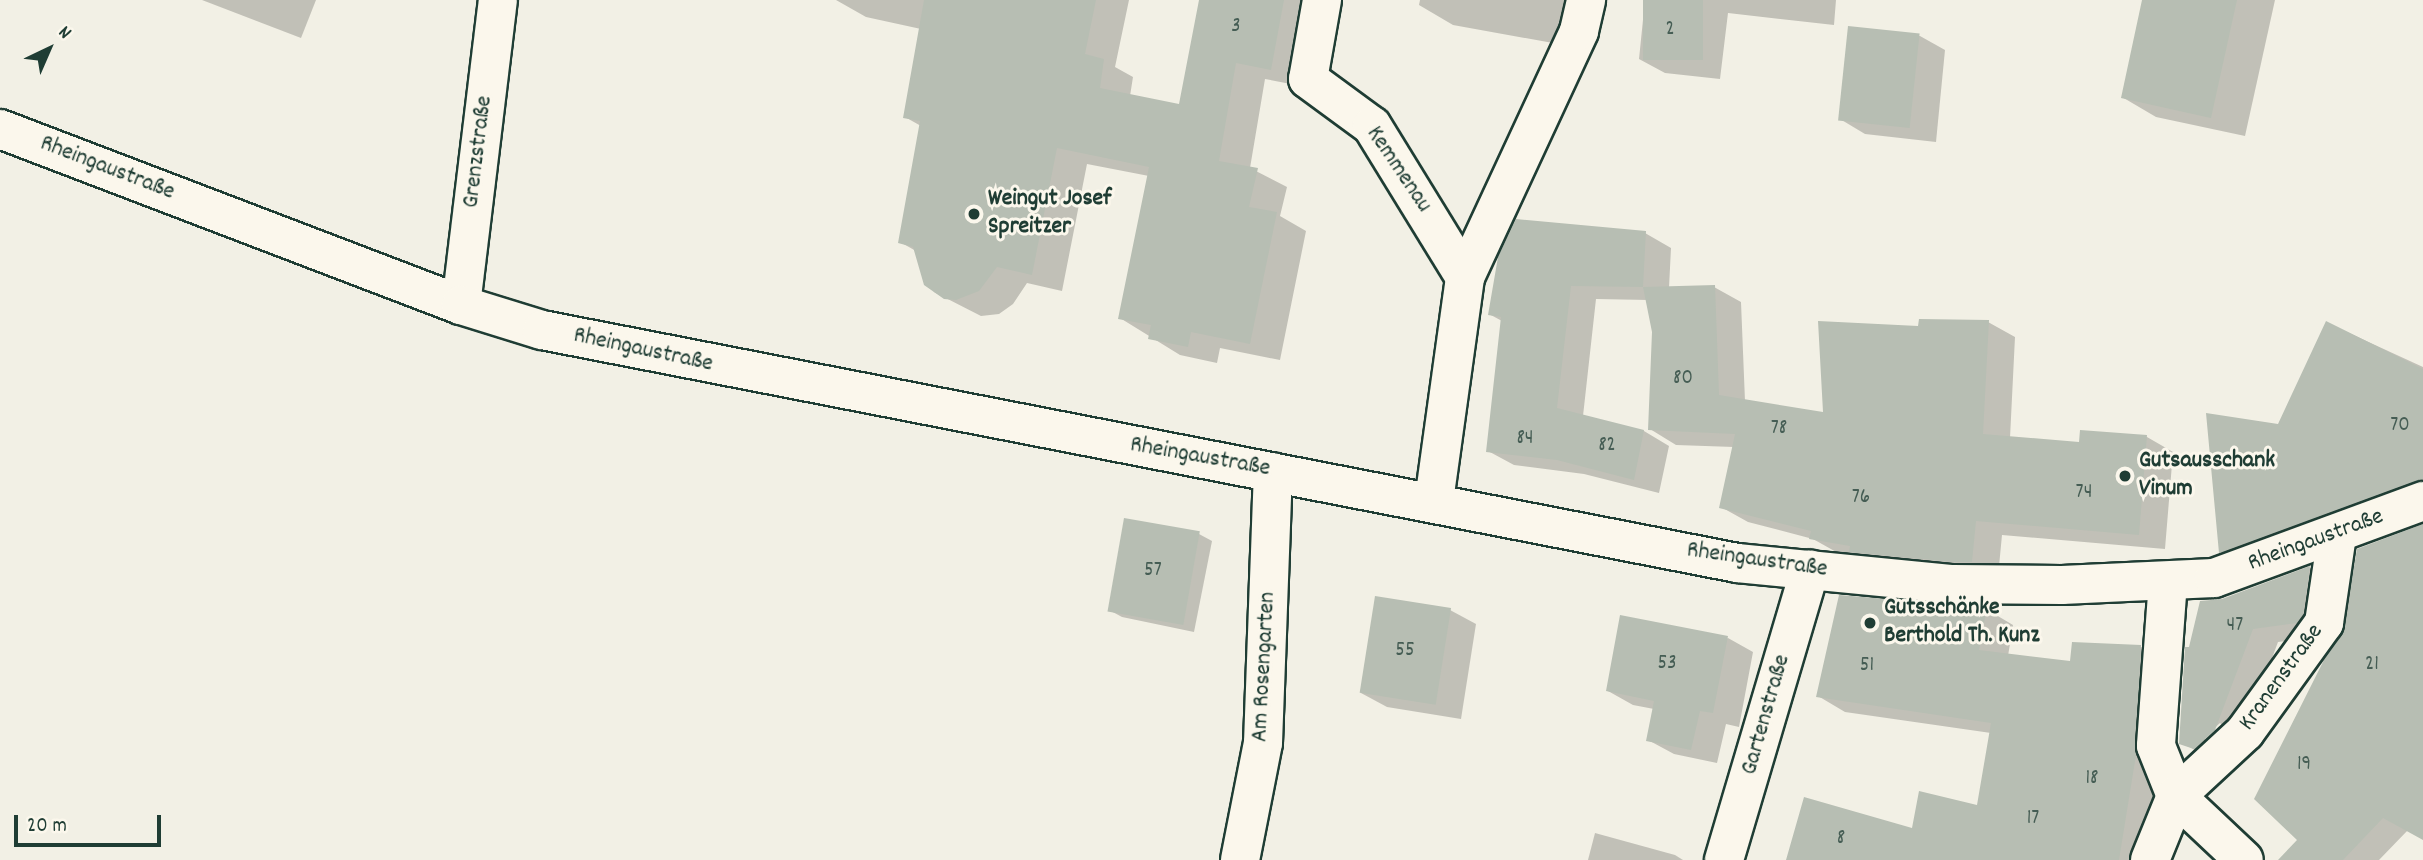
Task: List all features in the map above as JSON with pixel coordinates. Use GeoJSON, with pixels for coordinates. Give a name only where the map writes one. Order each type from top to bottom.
{"type":"FeatureCollection","features":[{"type":"Feature","properties":{"kind":"street","name":"Grenzstraße"},"geometry":{"type":"LineString","coordinates":[[461,305],[498,0]]}},
{"type":"Feature","properties":{"kind":"street","name":"Kemmenau"},"geometry":{"type":"LineString","coordinates":[[1322,0],[1308,79],[1371,126],[1465,277]]}},
{"type":"Feature","properties":{"kind":"street"},"geometry":{"type":"LineString","coordinates":[[1434,501],[1465,277],[1578,32],[1586,0]]}},
{"type":"Feature","properties":{"kind":"street","name":"Rheingaustraße"},"geometry":{"type":"LineString","coordinates":[[0,129],[461,305],[607,345],[1434,501],[1737,563],[1953,584],[2214,578],[2337,535],[2423,501]]}},
{"type":"Feature","properties":{"kind":"street","name":"Am Rosengarten"},"geometry":{"type":"LineString","coordinates":[[1240,860],[1263,743],[1273,472]]}},
{"type":"Feature","properties":{"kind":"street","name":"Kranenstraße"},"geometry":{"type":"LineString","coordinates":[[2150,860],[2176,796],[2245,733],[2324,623],[2337,535]]}},
{"type":"Feature","properties":{"kind":"street","name":"Gartenstraße"},"geometry":{"type":"LineString","coordinates":[[1724,860],[1810,569]]}},
{"type":"Feature","properties":{"kind":"street"},"geometry":{"type":"LineString","coordinates":[[2168,580],[2156,746],[2176,796],[2244,860]]}},
{"type":"Feature","properties":{"kind":"building"},"geometry":{"type":"Polygon","coordinates":[[[924,0],[1096,0],[1085,54],[1104,59],[1100,88],[1179,104],[1199,0],[1284,0],[1271,70],[1236,63],[1219,161],[1258,168],[1249,207],[1277,212],[1250,344],[1191,332],[1188,347],[1148,339],[1151,325],[1118,319],[1149,167],[1057,148],[1032,275],[997,267],[979,291],[956,300],[944,299],[924,285],[913,247],[898,243],[920,121],[903,118],[924,0]]]}},
{"type":"Feature","properties":{"kind":"building"},"geometry":{"type":"Polygon","coordinates":[[[1643,0],[1703,0],[1703,60],[1643,60],[1643,0]]]}},
{"type":"Feature","properties":{"kind":"building"},"geometry":{"type":"Polygon","coordinates":[[[2142,0],[2237,0],[2211,118],[2121,98],[2142,0]]]}},
{"type":"Feature","properties":{"kind":"building"},"geometry":{"type":"Polygon","coordinates":[[[1848,26],[1920,34],[1910,128],[1838,120],[1848,26]]]}},
{"type":"Feature","properties":{"kind":"building"},"geometry":{"type":"Polygon","coordinates":[[[1516,219],[1646,231],[1643,287],[1571,286],[1557,408],[1644,430],[1634,480],[1557,460],[1486,452],[1501,317],[1488,315],[1498,257],[1516,219]]]}},
{"type":"Feature","properties":{"kind":"building"},"geometry":{"type":"Polygon","coordinates":[[[1715,285],[1719,395],[1823,412],[1818,321],[1918,326],[1919,319],[1989,320],[1983,434],[2079,442],[2080,430],[2147,435],[2139,535],[1976,521],[1972,562],[1954,562],[1849,552],[1850,546],[1809,539],[1811,531],[1719,508],[1735,434],[1648,430],[1652,332],[1643,287],[1715,285]]]}},
{"type":"Feature","properties":{"kind":"building"},"geometry":{"type":"Polygon","coordinates":[[[2326,321],[2423,369],[2423,480],[2219,553],[2206,413],[2278,424],[2326,321]]]}},
{"type":"Feature","properties":{"kind":"building"},"geometry":{"type":"Polygon","coordinates":[[[1124,518],[1200,531],[1183,625],[1108,612],[1124,518]]]}},
{"type":"Feature","properties":{"kind":"building"},"geometry":{"type":"Polygon","coordinates":[[[2423,524],[2423,840],[2383,818],[2343,860],[2278,860],[2297,840],[2254,799],[2324,660],[2342,635],[2357,549],[2423,524]]]}},
{"type":"Feature","properties":{"kind":"building"},"geometry":{"type":"Polygon","coordinates":[[[2310,566],[2303,614],[2297,623],[2253,629],[2215,730],[2194,749],[2179,744],[2185,647],[2189,647],[2200,601],[2222,599],[2310,566]]]}},
{"type":"Feature","properties":{"kind":"building"},"geometry":{"type":"Polygon","coordinates":[[[1839,595],[1987,607],[1979,650],[2070,661],[2072,642],[2141,645],[2136,755],[2119,860],[1786,860],[1804,797],[1912,828],[1919,791],[1977,805],[1991,723],[1816,697],[1839,595]]]}},
{"type":"Feature","properties":{"kind":"building"},"geometry":{"type":"Polygon","coordinates":[[[1375,596],[1451,608],[1436,705],[1360,693],[1375,596]]]}},
{"type":"Feature","properties":{"kind":"building"},"geometry":{"type":"Polygon","coordinates":[[[1620,615],[1728,636],[1713,713],[1700,711],[1691,750],[1646,741],[1654,701],[1606,691],[1620,615]]]}},
{"type":"Feature","properties":{"kind":"place","name":"Weingut Josef Spreitzer"},"geometry":{"type":"Point","coordinates":[974,214]}},
{"type":"Feature","properties":{"kind":"place","name":"Gutsausschank Vinum"},"geometry":{"type":"Point","coordinates":[2125,476]}},
{"type":"Feature","properties":{"kind":"place","name":"Gutsschänke Berthold Th. Kunz"},"geometry":{"type":"Point","coordinates":[1870,623]}}]}
